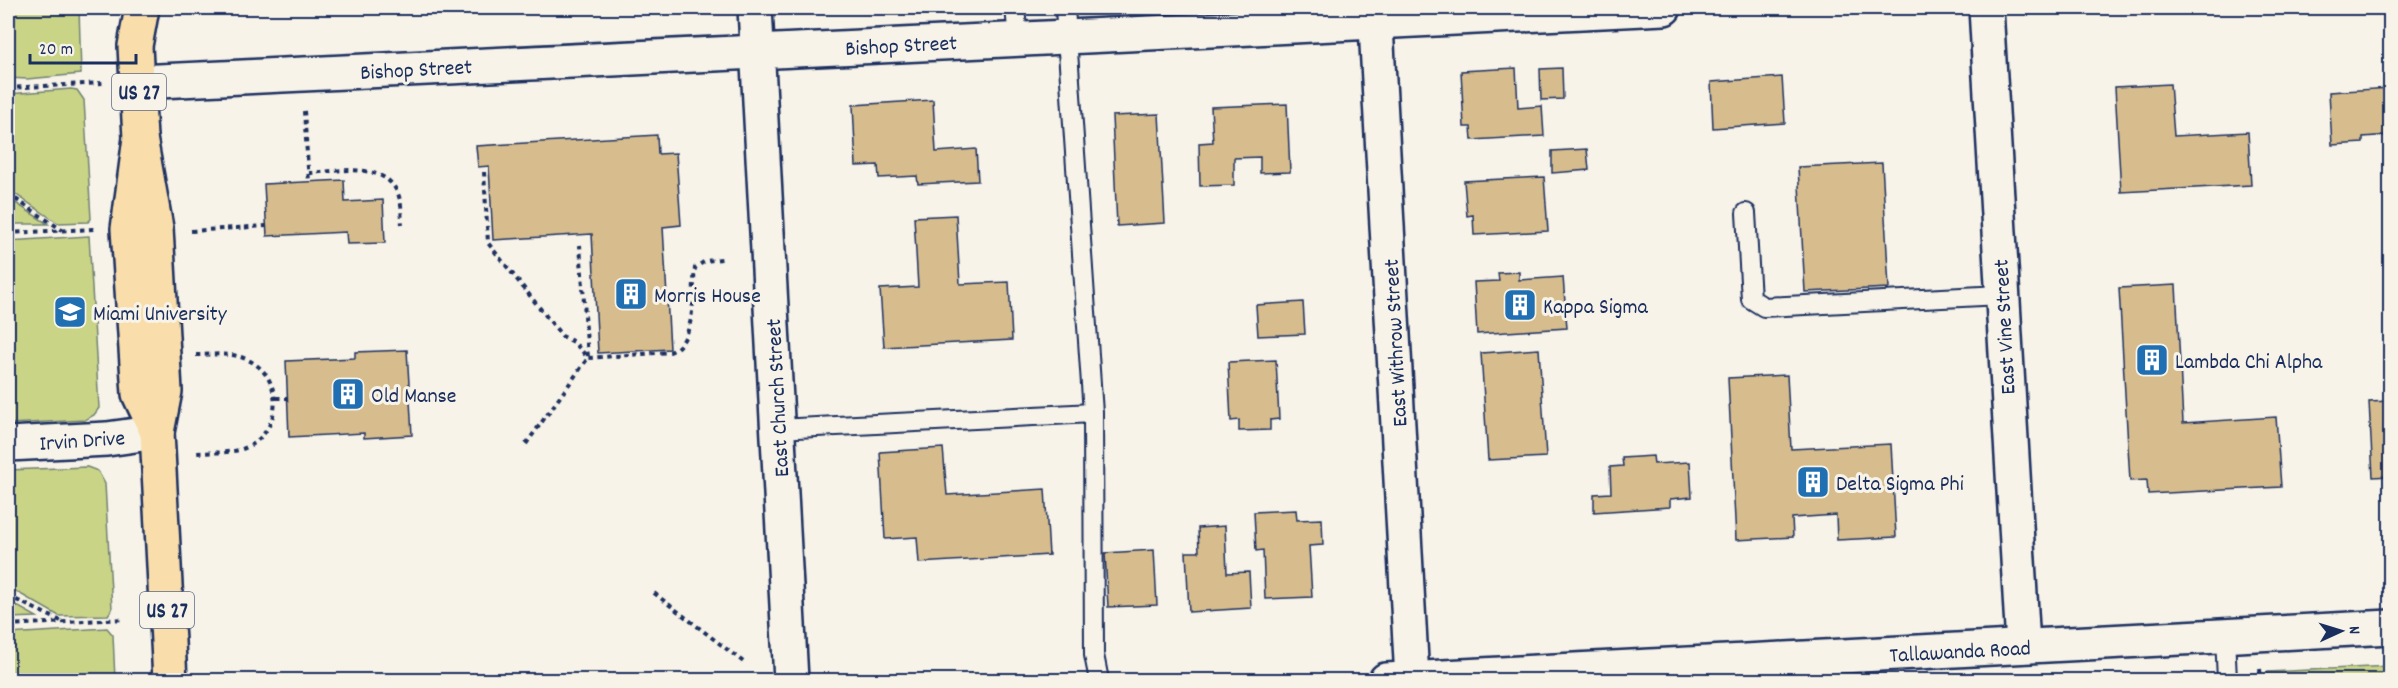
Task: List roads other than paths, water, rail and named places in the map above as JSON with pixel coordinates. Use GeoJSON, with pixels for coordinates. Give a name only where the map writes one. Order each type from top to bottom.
{"type":"FeatureCollection","features":[{"type":"Feature","properties":{"kind":"highway","name":"US 27"},"geometry":{"type":"LineString","coordinates":[[122,8],[135,46],[140,138],[156,228],[165,391],[157,432],[170,681]]}},
{"type":"Feature","properties":{"kind":"highway","name":"US 27"},"geometry":{"type":"LineString","coordinates":[[135,46],[142,8]]}},
{"type":"Feature","properties":{"kind":"street","name":"East Church Street"},"geometry":{"type":"LineString","coordinates":[[755,8],[791,681]]}},
{"type":"Feature","properties":{"kind":"street","name":"Bishop Street"},"geometry":{"type":"LineString","coordinates":[[138,82],[757,52],[1016,23],[1664,8]]}},
{"type":"Feature","properties":{"kind":"street","name":"East Vine Street"},"geometry":{"type":"LineString","coordinates":[[1986,8],[2023,646]]}},
{"type":"Feature","properties":{"kind":"street","name":"East Withrow Street"},"geometry":{"type":"LineString","coordinates":[[1376,15],[1399,680]]}},
{"type":"Feature","properties":{"kind":"street","name":"Irvin Drive"},"geometry":{"type":"LineString","coordinates":[[8,444],[107,439],[157,432]]}},
{"type":"Feature","properties":{"kind":"street","name":"Tallawanda Road"},"geometry":{"type":"LineString","coordinates":[[1399,680],[2391,627]]}},
{"type":"Feature","properties":{"kind":"lane"},"geometry":{"type":"LineString","coordinates":[[1065,22],[1093,413],[1094,655],[1099,681]]}},
{"type":"Feature","properties":{"kind":"lane"},"geometry":{"type":"LineString","coordinates":[[1746,213],[1751,299],[1764,307],[2001,295]]}},
{"type":"Feature","properties":{"kind":"lane"},"geometry":{"type":"LineString","coordinates":[[777,429],[1093,413]]}},
{"type":"Feature","properties":{"kind":"lane"},"geometry":{"type":"LineString","coordinates":[[2225,636],[2228,681]]}},
{"type":"Feature","properties":{"kind":"place","name":"Morris House"},"geometry":{"type":"Point","coordinates":[631,294]}},
{"type":"Feature","properties":{"kind":"place","name":"Kappa Sigma"},"geometry":{"type":"Point","coordinates":[1520,305]}},
{"type":"Feature","properties":{"kind":"place","name":"Miami University"},"geometry":{"type":"Point","coordinates":[70,312]}},
{"type":"Feature","properties":{"kind":"place","name":"Lambda Chi Alpha"},"geometry":{"type":"Point","coordinates":[2152,360]}},
{"type":"Feature","properties":{"kind":"place","name":"Old Manse"},"geometry":{"type":"Point","coordinates":[348,394]}},
{"type":"Feature","properties":{"kind":"place","name":"Delta Sigma Phi"},"geometry":{"type":"Point","coordinates":[1813,482]}}]}
